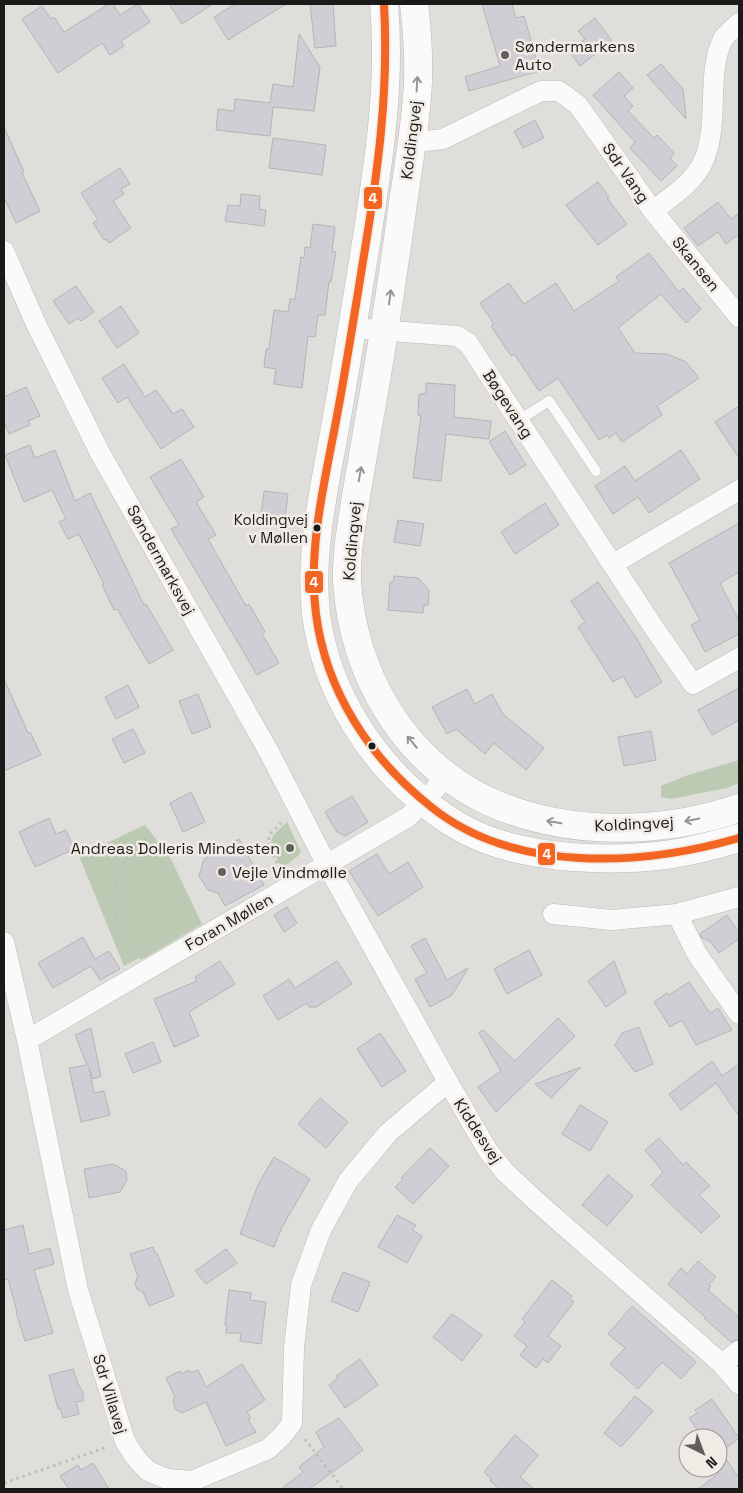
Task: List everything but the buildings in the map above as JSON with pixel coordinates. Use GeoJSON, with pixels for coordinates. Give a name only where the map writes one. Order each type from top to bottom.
{"type":"FeatureCollection","features":[{"type":"Feature","properties":{"kind":"main road","name":"Koldingvej"},"geometry":{"type":"LineString","coordinates":[[384,4],[387,65],[383,128],[352,328],[317,532],[314,590],[317,617],[322,643],[337,689],[352,721],[370,748],[396,776],[424,802],[453,824],[484,839],[544,854],[610,858],[664,855],[739,838]]}},
{"type":"Feature","properties":{"kind":"main road","name":"Koldingvej"},"geometry":{"type":"LineString","coordinates":[[414,4],[418,82],[411,140],[385,330],[350,533],[347,579],[354,634],[367,673],[387,712],[414,746],[447,776],[472,793],[501,807],[552,822],[602,828],[666,825],[739,808]]}},
{"type":"Feature","properties":{"kind":"street","name":"Sdr Vang"},"geometry":{"type":"LineString","coordinates":[[411,140],[443,139],[541,91],[559,91],[578,105],[652,211],[688,183],[702,165],[711,139],[716,65],[724,38],[739,23]]}},
{"type":"Feature","properties":{"kind":"street","name":"Skansen"},"geometry":{"type":"LineString","coordinates":[[652,211],[739,317]]}},
{"type":"Feature","properties":{"kind":"street","name":"Søndermarksvej"},"geometry":{"type":"LineString","coordinates":[[4,251],[37,326],[100,453],[269,752],[327,865]]}},
{"type":"Feature","properties":{"kind":"street","name":"Bøgevang"},"geometry":{"type":"LineString","coordinates":[[352,328],[457,336],[468,343],[654,628],[693,684],[739,658]]}},
{"type":"Feature","properties":{"kind":"street"},"geometry":{"type":"LineString","coordinates":[[612,564],[739,490]]}},
{"type":"Feature","properties":{"kind":"street","name":"Foran Møllen"},"geometry":{"type":"LineString","coordinates":[[27,1040],[408,817],[447,776]]}},
{"type":"Feature","properties":{"kind":"street","name":"Kiddesvej"},"geometry":{"type":"LineString","coordinates":[[327,865],[488,1151],[505,1172],[722,1364],[739,1384]]}},
{"type":"Feature","properties":{"kind":"street"},"geometry":{"type":"LineString","coordinates":[[553,914],[612,920],[677,914],[739,897]]}},
{"type":"Feature","properties":{"kind":"street"},"geometry":{"type":"LineString","coordinates":[[677,914],[697,954],[739,1014]]}},
{"type":"Feature","properties":{"kind":"street","name":"Sdr Villavej"},"geometry":{"type":"LineString","coordinates":[[4,942],[27,1040],[78,1290],[125,1441],[135,1457],[148,1471],[167,1479],[192,1481],[268,1449],[292,1423]]}},
{"type":"Feature","properties":{"kind":"street"},"geometry":{"type":"LineString","coordinates":[[292,1423],[294,1348],[301,1284],[321,1230],[348,1181],[388,1133],[448,1082]]}},
{"type":"Feature","properties":{"kind":"street"},"geometry":{"type":"LineString","coordinates":[[722,1364],[739,1351]]}},
{"type":"Feature","properties":{"kind":"lane"},"geometry":{"type":"LineString","coordinates":[[519,420],[549,400],[596,472]]}},
{"type":"Feature","properties":{"kind":"path"},"geometry":{"type":"LineString","coordinates":[[290,887],[271,854],[267,843],[271,832],[277,826],[300,812]]}},
{"type":"Feature","properties":{"kind":"path"},"geometry":{"type":"LineString","coordinates":[[143,972],[120,928],[114,905],[117,881],[124,862],[135,847],[148,837]]}},
{"type":"Feature","properties":{"kind":"path"},"geometry":{"type":"LineString","coordinates":[[292,1423],[343,1489]]}},
{"type":"Feature","properties":{"kind":"path"},"geometry":{"type":"LineString","coordinates":[[4,1483],[125,1441]]}},
{"type":"Feature","properties":{"kind":"green space"},"geometry":{"type":"Polygon","coordinates":[[[739,760],[739,783],[727,788],[671,799],[661,797],[661,786],[685,776],[739,760]]]}},
{"type":"Feature","properties":{"kind":"green space"},"geometry":{"type":"Polygon","coordinates":[[[287,822],[301,852],[282,868],[271,844],[275,834],[287,822]]]}},
{"type":"Feature","properties":{"kind":"green space"},"geometry":{"type":"Polygon","coordinates":[[[145,825],[170,857],[202,924],[141,960],[139,958],[124,966],[79,856],[145,825]]]}},
{"type":"Feature","properties":{"kind":"transit line","name":"4"},"geometry":{"type":"LineString","coordinates":[[384,4],[384,99],[378,161],[349,349],[324,483],[314,562],[316,614],[321,643],[341,696],[354,721],[370,745],[408,787],[430,806],[463,828],[500,844],[539,853],[579,858],[620,858],[661,854],[739,838]]}},
{"type":"Feature","properties":{"kind":"place","name":"Søndermarkens Auto"},"geometry":{"type":"Point","coordinates":[505,55]}},
{"type":"Feature","properties":{"kind":"place","name":"Koldingvej v Møllen"},"geometry":{"type":"Point","coordinates":[317,528]}},
{"type":"Feature","properties":{"kind":"place","name":"Andreas Dolleris Mindesten"},"geometry":{"type":"Point","coordinates":[290,848]}},
{"type":"Feature","properties":{"kind":"place","name":"Vejle Vindmølle"},"geometry":{"type":"Point","coordinates":[222,872]}}]}
